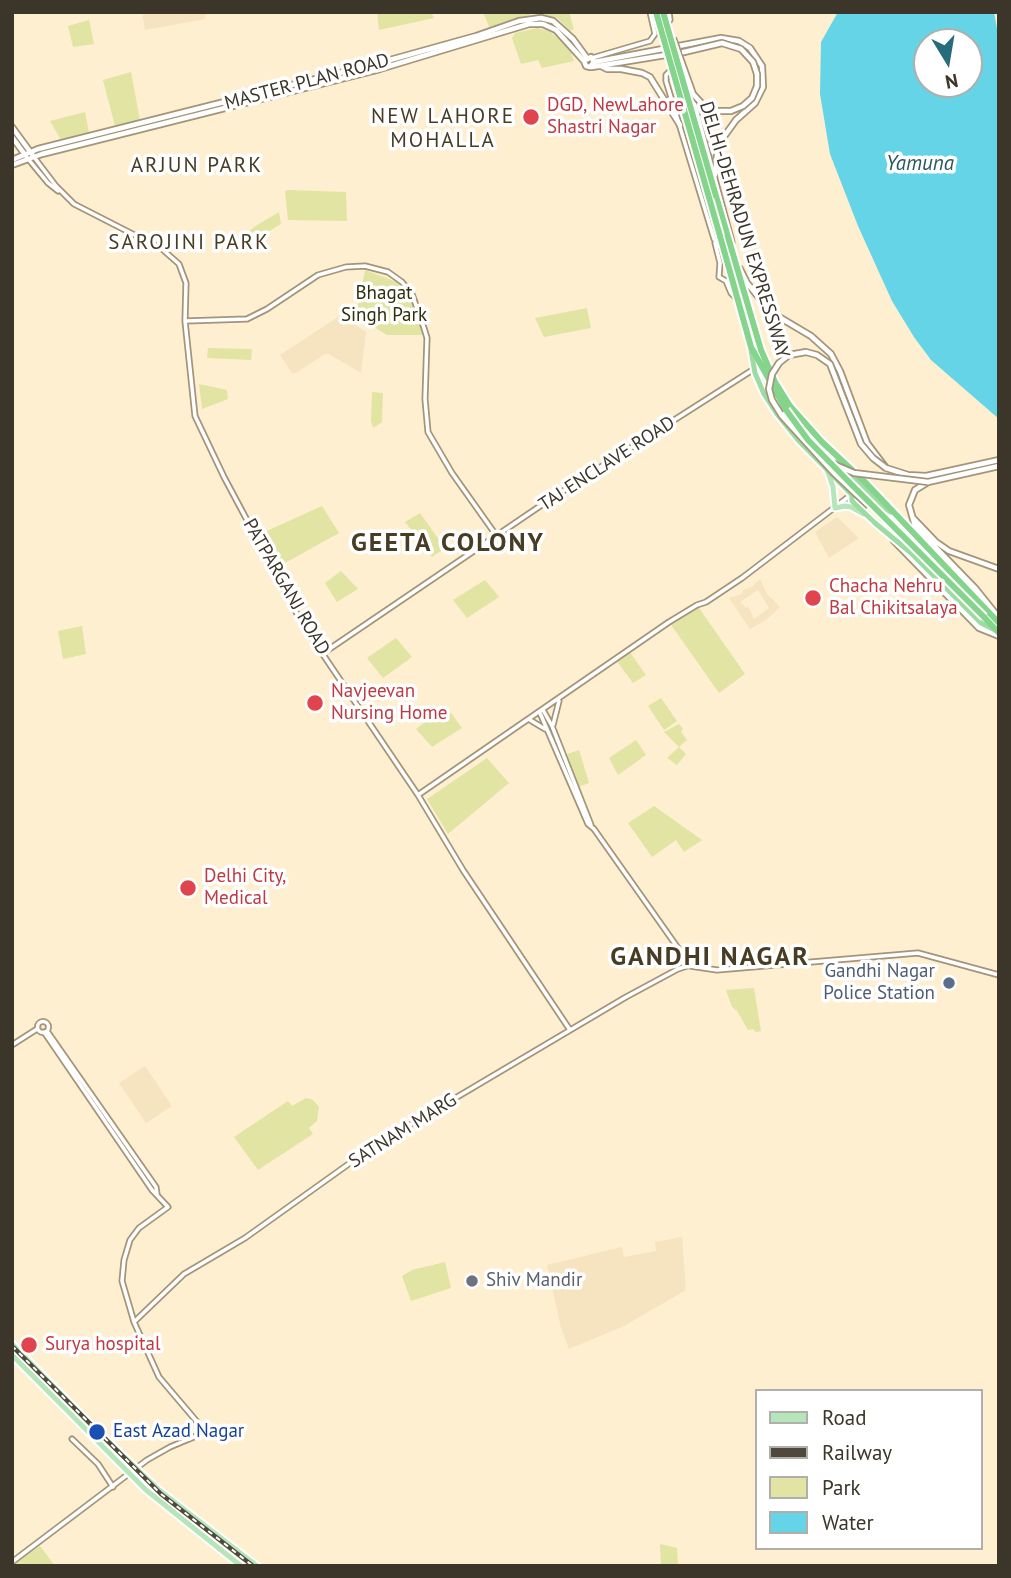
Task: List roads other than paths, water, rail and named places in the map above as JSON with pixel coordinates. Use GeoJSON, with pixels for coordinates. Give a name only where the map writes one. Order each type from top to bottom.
{"type":"FeatureCollection","features":[{"type":"Feature","properties":{"kind":"highway","name":"DELHI-DEHRADUN EXPRESSWAY"},"geometry":{"type":"LineString","coordinates":[[656,12],[717,237],[751,347],[786,410],[808,440],[998,633]]}},
{"type":"Feature","properties":{"kind":"highway","name":"DELHI-DEHRADUN EXPRESSWAY"},"geometry":{"type":"LineString","coordinates":[[663,12],[761,350],[775,382],[790,406],[822,442],[999,621]]}},
{"type":"Feature","properties":{"kind":"highway"},"geometry":{"type":"LineString","coordinates":[[751,347],[754,369],[764,394],[777,414],[875,523],[911,553],[981,624],[998,633]]}},
{"type":"Feature","properties":{"kind":"main road","name":"MASTER PLAN ROAD"},"geometry":{"type":"LineString","coordinates":[[31,152],[284,89],[473,37],[519,20],[541,18],[558,24],[590,61]]}},
{"type":"Feature","properties":{"kind":"main road"},"geometry":{"type":"LineString","coordinates":[[12,162],[380,69],[497,36],[529,24],[543,24],[556,30],[590,61],[607,69],[621,69],[650,77],[680,125]]}},
{"type":"Feature","properties":{"kind":"main road"},"geometry":{"type":"LineString","coordinates":[[590,61],[683,49],[722,44],[741,49],[751,58],[757,70],[758,82],[754,94],[743,106],[731,111],[719,112],[704,106],[693,94],[668,28]]}},
{"type":"Feature","properties":{"kind":"main road"},"geometry":{"type":"LineString","coordinates":[[601,66],[721,38],[750,47],[762,66],[764,79],[760,96],[729,128],[721,144],[715,175]]}},
{"type":"Feature","properties":{"kind":"main road","name":"PATPARGANJ ROAD"},"geometry":{"type":"LineString","coordinates":[[12,127],[31,152],[29,158]]}},
{"type":"Feature","properties":{"kind":"main road"},"geometry":{"type":"LineString","coordinates":[[12,137],[29,158]]}},
{"type":"Feature","properties":{"kind":"main road"},"geometry":{"type":"LineString","coordinates":[[734,257],[753,291],[779,317],[811,336],[831,354],[867,443],[886,468]]}},
{"type":"Feature","properties":{"kind":"main road"},"geometry":{"type":"LineString","coordinates":[[884,518],[855,495],[798,436],[772,400],[770,378],[779,363],[793,354],[806,352],[831,364],[861,444],[886,468],[902,474],[926,476],[999,463]]}},
{"type":"Feature","properties":{"kind":"main road"},"geometry":{"type":"LineString","coordinates":[[828,460],[854,473],[928,482]]}},
{"type":"Feature","properties":{"kind":"main road"},"geometry":{"type":"LineString","coordinates":[[999,463],[928,482],[917,488],[909,505],[915,526],[975,588],[999,621]]}},
{"type":"Feature","properties":{"kind":"main road"},"geometry":{"type":"LineString","coordinates":[[827,469],[833,487],[835,508],[852,507],[875,523]]}},
{"type":"Feature","properties":{"kind":"main road"},"geometry":{"type":"LineString","coordinates":[[910,515],[945,548],[999,569]]}},
{"type":"Feature","properties":{"kind":"main road"},"geometry":{"type":"LineString","coordinates":[[891,537],[979,628],[989,634],[998,633]]}},
{"type":"Feature","properties":{"kind":"main road"},"geometry":{"type":"LineString","coordinates":[[12,1344],[159,1490],[257,1566]]}},
{"type":"Feature","properties":{"kind":"main road"},"geometry":{"type":"LineString","coordinates":[[12,1356],[128,1476],[241,1566]]}},
{"type":"Feature","properties":{"kind":"street"},"geometry":{"type":"LineString","coordinates":[[590,61],[650,41],[655,30],[650,12]]}},
{"type":"Feature","properties":{"kind":"street"},"geometry":{"type":"LineString","coordinates":[[655,30],[668,23],[669,12]]}},
{"type":"Feature","properties":{"kind":"street"},"geometry":{"type":"LineString","coordinates":[[734,257],[731,233],[690,86],[680,72],[673,70],[668,72],[666,79],[717,237],[719,277],[726,281],[731,293],[737,298]]}},
{"type":"Feature","properties":{"kind":"street","name":"PATPARGANJ ROAD"},"geometry":{"type":"LineString","coordinates":[[29,158],[74,204],[162,250],[173,257],[182,270],[186,283],[185,321],[197,424],[303,625],[418,795],[463,870],[570,1030]]}},
{"type":"Feature","properties":{"kind":"street"},"geometry":{"type":"LineString","coordinates":[[185,321],[247,319],[318,275],[346,267],[365,266],[388,272],[412,294],[427,338],[425,399],[428,432],[452,473],[496,535]]}},
{"type":"Feature","properties":{"kind":"street","name":"TAJ ENCLAVE ROAD"},"geometry":{"type":"LineString","coordinates":[[322,654],[496,535],[754,369]]}},
{"type":"Feature","properties":{"kind":"street"},"geometry":{"type":"LineString","coordinates":[[418,795],[542,712],[668,622],[719,593],[864,484]]}},
{"type":"Feature","properties":{"kind":"street"},"geometry":{"type":"LineString","coordinates":[[552,726],[559,699]]}},
{"type":"Feature","properties":{"kind":"street"},"geometry":{"type":"LineString","coordinates":[[542,712],[552,726],[592,827]]}},
{"type":"Feature","properties":{"kind":"street"},"geometry":{"type":"LineString","coordinates":[[542,712],[582,813],[690,965],[717,970],[918,953],[999,975]]}},
{"type":"Feature","properties":{"kind":"street"},"geometry":{"type":"LineString","coordinates":[[530,720],[547,730]]}},
{"type":"Feature","properties":{"kind":"street","name":"SATNAM MARG"},"geometry":{"type":"LineString","coordinates":[[134,1322],[184,1274],[245,1238],[371,1148],[626,997],[690,965]]}},
{"type":"Feature","properties":{"kind":"street"},"geometry":{"type":"LineString","coordinates":[[12,1045],[38,1029],[43,1022],[48,1024],[45,1031]]}},
{"type":"Feature","properties":{"kind":"street"},"geometry":{"type":"LineString","coordinates":[[12,1562],[160,1452],[201,1434],[204,1430],[159,1377],[134,1322],[122,1281],[124,1260],[135,1232],[168,1207],[45,1031],[38,1029]]}},
{"type":"Feature","properties":{"kind":"street"},"geometry":{"type":"LineString","coordinates":[[72,1439],[98,1465],[113,1487]]}},
{"type":"Feature","properties":{"kind":"water","name":"Yamuna"},"geometry":{"type":"Polygon","coordinates":[[[838,12],[994,12],[999,40],[999,419],[931,360],[892,301],[858,226],[830,154],[820,94],[821,42],[838,12]]]}},
{"type":"Feature","properties":{"kind":"railway"},"geometry":{"type":"LineString","coordinates":[[12,1346],[161,1494],[253,1566]]}},
{"type":"Feature","properties":{"kind":"place","name":"DGD, NewLahore Shastri Nagar"},"geometry":{"type":"Point","coordinates":[531,117]}},
{"type":"Feature","properties":{"kind":"place","name":"Chacha Nehru Bal Chikitsalaya"},"geometry":{"type":"Point","coordinates":[813,598]}},
{"type":"Feature","properties":{"kind":"place","name":"Navjeevan Nursing Home"},"geometry":{"type":"Point","coordinates":[315,703]}},
{"type":"Feature","properties":{"kind":"place","name":"Delhi City, Medical"},"geometry":{"type":"Point","coordinates":[188,888]}},
{"type":"Feature","properties":{"kind":"place","name":"Gandhi Nagar Police Station"},"geometry":{"type":"Point","coordinates":[949,983]}},
{"type":"Feature","properties":{"kind":"place","name":"Shiv Mandir"},"geometry":{"type":"Point","coordinates":[472,1281]}},
{"type":"Feature","properties":{"kind":"place","name":"Surya hospital"},"geometry":{"type":"Point","coordinates":[29,1345]}},
{"type":"Feature","properties":{"kind":"place","name":"East Azad Nagar"},"geometry":{"type":"Point","coordinates":[97,1432]}},
{"type":"Feature","properties":{"kind":"district","name":"NEW LAHORE MOHALLA"},"geometry":{"type":"Point","coordinates":[443,129]}},
{"type":"Feature","properties":{"kind":"district","name":"ARJUN PARK"},"geometry":{"type":"Point","coordinates":[197,166]}},
{"type":"Feature","properties":{"kind":"district","name":"SAROJINI PARK"},"geometry":{"type":"Point","coordinates":[189,243]}},
{"type":"Feature","properties":{"kind":"district","name":"GEETA COLONY"},"geometry":{"type":"Point","coordinates":[448,544]}},
{"type":"Feature","properties":{"kind":"district","name":"GANDHI NAGAR"},"geometry":{"type":"Point","coordinates":[710,958]}},
{"type":"Feature","properties":{"kind":"park label","name":"Bhagat Singh Park"},"geometry":{"type":"Point","coordinates":[384,305]}}]}
